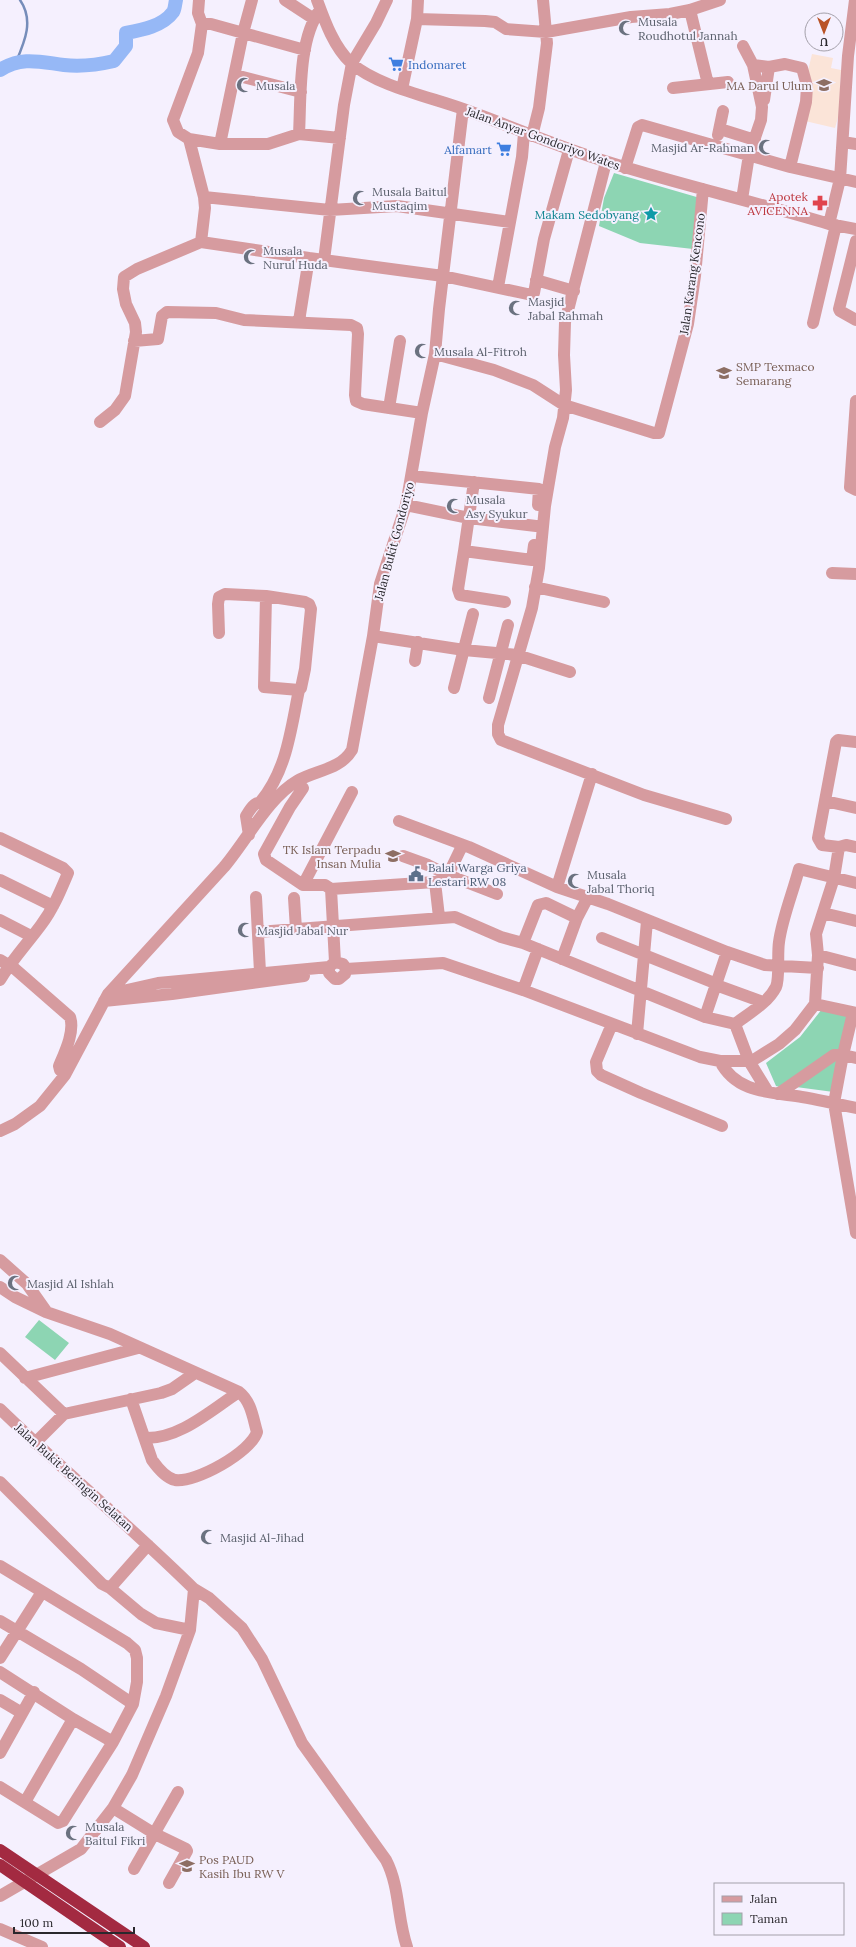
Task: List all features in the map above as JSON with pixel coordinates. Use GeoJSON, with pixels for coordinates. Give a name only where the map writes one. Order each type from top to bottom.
{"type":"FeatureCollection","features":[{"type":"Feature","properties":{"kind":"highway"},"geometry":{"type":"LineString","coordinates":[[0,1850],[144,1947]]}},
{"type":"Feature","properties":{"kind":"highway"},"geometry":{"type":"LineString","coordinates":[[0,1866],[120,1947]]}},
{"type":"Feature","properties":{"kind":"street"},"geometry":{"type":"LineString","coordinates":[[199,0],[198,13],[202,24],[198,54],[173,120],[178,132],[189,140],[220,144],[268,144],[299,134],[340,138]]}},
{"type":"Feature","properties":{"kind":"street"},"geometry":{"type":"LineString","coordinates":[[220,144],[243,33],[252,0]]}},
{"type":"Feature","properties":{"kind":"street"},"geometry":{"type":"LineString","coordinates":[[285,0],[317,10],[305,50],[299,134]]}},
{"type":"Feature","properties":{"kind":"street"},"geometry":{"type":"LineString","coordinates":[[324,260],[340,138],[352,63],[376,23],[387,0]]}},
{"type":"Feature","properties":{"kind":"street"},"geometry":{"type":"LineString","coordinates":[[402,89],[417,19],[418,0]]}},
{"type":"Feature","properties":{"kind":"street"},"geometry":{"type":"LineString","coordinates":[[498,287],[528,134],[539,108],[547,43],[543,0]]}},
{"type":"Feature","properties":{"kind":"street"},"geometry":{"type":"LineString","coordinates":[[417,19],[495,22],[506,29],[546,32],[631,17],[670,14],[690,10],[720,0]]}},
{"type":"Feature","properties":{"kind":"street"},"geometry":{"type":"LineString","coordinates":[[813,323],[833,224],[840,179],[843,142],[851,105],[848,56],[855,0]]}},
{"type":"Feature","properties":{"kind":"street","name":"Jalan Anyar Gondoriyo Wates"},"geometry":{"type":"LineString","coordinates":[[317,10],[332,38],[342,53],[352,63],[365,73],[402,89],[463,109],[569,150],[625,168],[856,229]]}},
{"type":"Feature","properties":{"kind":"street"},"geometry":{"type":"LineString","coordinates":[[690,10],[695,31],[702,85]]}},
{"type":"Feature","properties":{"kind":"street"},"geometry":{"type":"LineString","coordinates":[[202,24],[211,24],[305,50]]}},
{"type":"Feature","properties":{"kind":"street"},"geometry":{"type":"LineString","coordinates":[[743,46],[753,65],[762,107]]}},
{"type":"Feature","properties":{"kind":"street"},"geometry":{"type":"LineString","coordinates":[[753,65],[769,67],[784,64],[802,68],[807,86],[806,102],[790,167]]}},
{"type":"Feature","properties":{"kind":"street"},"geometry":{"type":"LineString","coordinates":[[740,199],[744,193],[749,155],[761,120],[769,67]]}},
{"type":"Feature","properties":{"kind":"street"},"geometry":{"type":"LineString","coordinates":[[235,75],[301,92]]}},
{"type":"Feature","properties":{"kind":"street"},"geometry":{"type":"LineString","coordinates":[[673,88],[728,82]]}},
{"type":"Feature","properties":{"kind":"street","name":"Jalan Bukit Gondoriyo"},"geometry":{"type":"LineString","coordinates":[[0,1131],[15,1124],[40,1106],[65,1075],[106,998],[240,848],[249,835],[266,802],[298,780],[342,763],[352,750],[373,636],[380,584],[406,505],[422,413],[435,354],[463,109]]}},
{"type":"Feature","properties":{"kind":"street"},"geometry":{"type":"LineString","coordinates":[[714,145],[720,129],[723,111]]}},
{"type":"Feature","properties":{"kind":"street"},"geometry":{"type":"LineString","coordinates":[[625,168],[638,127],[642,125],[790,167],[856,182]]}},
{"type":"Feature","properties":{"kind":"street"},"geometry":{"type":"LineString","coordinates":[[720,129],[755,140]]}},
{"type":"Feature","properties":{"kind":"street"},"geometry":{"type":"LineString","coordinates":[[189,140],[204,198],[200,242]]}},
{"type":"Feature","properties":{"kind":"street"},"geometry":{"type":"LineString","coordinates":[[843,142],[856,144]]}},
{"type":"Feature","properties":{"kind":"street"},"geometry":{"type":"LineString","coordinates":[[100,422],[115,410],[126,396],[134,342],[135,323],[126,304],[122,289],[124,277],[137,269],[200,242],[444,276],[532,294],[534,293],[544,239],[569,150]]}},
{"type":"Feature","properties":{"kind":"street"},"geometry":{"type":"LineString","coordinates":[[606,162],[574,292],[565,322],[564,355],[566,390],[545,506],[539,568],[532,608],[517,655],[498,725],[498,734],[501,740],[644,795],[726,819]]}},
{"type":"Feature","properties":{"kind":"street","name":"Jalan Karang Kencono"},"geometry":{"type":"LineString","coordinates":[[564,405],[654,432],[659,432],[661,429],[688,324],[695,276],[703,189]]}},
{"type":"Feature","properties":{"kind":"street"},"geometry":{"type":"LineString","coordinates":[[204,198],[330,210],[397,206],[451,212],[510,222]]}},
{"type":"Feature","properties":{"kind":"street"},"geometry":{"type":"LineString","coordinates":[[856,241],[839,309],[856,320]]}},
{"type":"Feature","properties":{"kind":"street"},"geometry":{"type":"LineString","coordinates":[[299,321],[310,258]]}},
{"type":"Feature","properties":{"kind":"street"},"geometry":{"type":"LineString","coordinates":[[536,280],[574,292]]}},
{"type":"Feature","properties":{"kind":"street"},"geometry":{"type":"LineString","coordinates":[[134,342],[158,339],[162,316],[167,312],[216,313],[244,320],[299,321],[350,325],[357,328],[358,334],[356,401],[363,404],[422,413]]}},
{"type":"Feature","properties":{"kind":"street"},"geometry":{"type":"LineString","coordinates":[[389,408],[400,340]]}},
{"type":"Feature","properties":{"kind":"street"},"geometry":{"type":"LineString","coordinates":[[435,354],[494,370],[533,385],[564,405]]}},
{"type":"Feature","properties":{"kind":"street"},"geometry":{"type":"LineString","coordinates":[[856,401],[855,441],[850,487],[856,490]]}},
{"type":"Feature","properties":{"kind":"street"},"geometry":{"type":"LineString","coordinates":[[412,476],[539,489],[532,560],[464,551]]}},
{"type":"Feature","properties":{"kind":"street"},"geometry":{"type":"LineString","coordinates":[[474,482],[458,589],[460,595],[505,602]]}},
{"type":"Feature","properties":{"kind":"street"},"geometry":{"type":"LineString","coordinates":[[406,505],[469,518],[536,526]]}},
{"type":"Feature","properties":{"kind":"street"},"geometry":{"type":"LineString","coordinates":[[832,573],[856,574]]}},
{"type":"Feature","properties":{"kind":"street"},"geometry":{"type":"LineString","coordinates":[[535,587],[604,602]]}},
{"type":"Feature","properties":{"kind":"street"},"geometry":{"type":"LineString","coordinates":[[219,633],[219,597],[225,594],[266,596],[305,602],[309,604],[310,609],[305,669],[301,688],[299,690],[281,767],[266,802]]}},
{"type":"Feature","properties":{"kind":"street"},"geometry":{"type":"LineString","coordinates":[[266,596],[264,687],[299,690]]}},
{"type":"Feature","properties":{"kind":"street"},"geometry":{"type":"LineString","coordinates":[[454,688],[473,614]]}},
{"type":"Feature","properties":{"kind":"street"},"geometry":{"type":"LineString","coordinates":[[489,698],[508,625]]}},
{"type":"Feature","properties":{"kind":"street"},"geometry":{"type":"LineString","coordinates":[[373,636],[464,650],[517,655],[570,672]]}},
{"type":"Feature","properties":{"kind":"street"},"geometry":{"type":"LineString","coordinates":[[415,661],[418,642]]}},
{"type":"Feature","properties":{"kind":"street"},"geometry":{"type":"LineString","coordinates":[[856,742],[838,740],[836,742],[818,840],[822,845],[839,847],[846,845],[856,846]]}},
{"type":"Feature","properties":{"kind":"street"},"geometry":{"type":"LineString","coordinates":[[557,887],[592,774]]}},
{"type":"Feature","properties":{"kind":"street"},"geometry":{"type":"LineString","coordinates":[[303,788],[290,807],[264,854],[266,860],[303,885],[325,885],[331,889],[435,882],[448,875],[462,846]]}},
{"type":"Feature","properties":{"kind":"street"},"geometry":{"type":"LineString","coordinates":[[303,885],[352,792]]}},
{"type":"Feature","properties":{"kind":"street"},"geometry":{"type":"LineString","coordinates":[[825,801],[856,808]]}},
{"type":"Feature","properties":{"kind":"street"},"geometry":{"type":"LineString","coordinates":[[399,821],[462,846],[469,847],[557,887],[588,897],[727,952],[765,965],[777,967],[818,968]]}},
{"type":"Feature","properties":{"kind":"street"},"geometry":{"type":"LineString","coordinates":[[0,838],[63,868],[68,873],[53,906],[31,936],[4,963],[0,980]]}},
{"type":"Feature","properties":{"kind":"street"},"geometry":{"type":"LineString","coordinates":[[106,998],[172,994],[343,964],[346,969],[443,963],[523,990],[636,1034],[700,1056],[720,1060],[749,1061],[784,1039],[795,1030],[814,1004],[818,968],[816,934],[834,878],[839,847]]}},
{"type":"Feature","properties":{"kind":"street"},"geometry":{"type":"LineString","coordinates":[[403,856],[497,894]]}},
{"type":"Feature","properties":{"kind":"street"},"geometry":{"type":"LineString","coordinates":[[735,1024],[763,1002],[777,985],[779,942],[799,869],[856,883]]}},
{"type":"Feature","properties":{"kind":"street"},"geometry":{"type":"LineString","coordinates":[[0,880],[53,906]]}},
{"type":"Feature","properties":{"kind":"street"},"geometry":{"type":"LineString","coordinates":[[435,882],[439,917]]}},
{"type":"Feature","properties":{"kind":"street"},"geometry":{"type":"LineString","coordinates":[[331,889],[334,926],[331,967]]}},
{"type":"Feature","properties":{"kind":"street"},"geometry":{"type":"LineString","coordinates":[[256,897],[260,972]]}},
{"type":"Feature","properties":{"kind":"street"},"geometry":{"type":"LineString","coordinates":[[562,960],[577,918],[588,897]]}},
{"type":"Feature","properties":{"kind":"street"},"geometry":{"type":"LineString","coordinates":[[294,898],[296,929]]}},
{"type":"Feature","properties":{"kind":"street"},"geometry":{"type":"LineString","coordinates":[[523,943],[538,905],[542,903],[546,903],[577,918]]}},
{"type":"Feature","properties":{"kind":"street"},"geometry":{"type":"LineString","coordinates":[[823,913],[856,921]]}},
{"type":"Feature","properties":{"kind":"street"},"geometry":{"type":"LineString","coordinates":[[258,932],[439,917],[455,917],[501,937],[523,943],[704,1016],[735,1024]]}},
{"type":"Feature","properties":{"kind":"street"},"geometry":{"type":"LineString","coordinates":[[0,920],[31,936]]}},
{"type":"Feature","properties":{"kind":"street"},"geometry":{"type":"LineString","coordinates":[[636,1034],[645,955],[647,921]]}},
{"type":"Feature","properties":{"kind":"street"},"geometry":{"type":"LineString","coordinates":[[602,938],[763,1002]]}},
{"type":"Feature","properties":{"kind":"street"},"geometry":{"type":"LineString","coordinates":[[523,990],[538,949]]}},
{"type":"Feature","properties":{"kind":"street"},"geometry":{"type":"LineString","coordinates":[[704,1016],[727,952]]}},
{"type":"Feature","properties":{"kind":"street"},"geometry":{"type":"LineString","coordinates":[[818,955],[856,965]]}},
{"type":"Feature","properties":{"kind":"street"},"geometry":{"type":"LineString","coordinates":[[4,963],[70,1016],[72,1022],[71,1032],[59,1066],[60,1070],[65,1075]]}},
{"type":"Feature","properties":{"kind":"street"},"geometry":{"type":"LineString","coordinates":[[106,998],[158,983],[260,972],[331,967]]}},
{"type":"Feature","properties":{"kind":"street"},"geometry":{"type":"LineString","coordinates":[[814,1004],[854,1013],[843,1054],[834,1103],[856,1233]]}},
{"type":"Feature","properties":{"kind":"street"},"geometry":{"type":"LineString","coordinates":[[612,1024],[596,1062],[597,1071],[602,1075],[641,1093],[722,1126]]}},
{"type":"Feature","properties":{"kind":"street"},"geometry":{"type":"LineString","coordinates":[[735,1024],[749,1061],[773,1093]]}},
{"type":"Feature","properties":{"kind":"street"},"geometry":{"type":"LineString","coordinates":[[773,1093],[834,1056],[843,1054],[856,1058]]}},
{"type":"Feature","properties":{"kind":"street"},"geometry":{"type":"LineString","coordinates":[[720,1060],[725,1071],[733,1079],[744,1085],[773,1093],[856,1108]]}},
{"type":"Feature","properties":{"kind":"street"},"geometry":{"type":"LineString","coordinates":[[0,1260],[27,1284],[46,1312]]}},
{"type":"Feature","properties":{"kind":"street"},"geometry":{"type":"LineString","coordinates":[[0,1287],[15,1297],[46,1312],[110,1334],[138,1348],[239,1392],[244,1396],[249,1405],[257,1432],[250,1444],[228,1461],[201,1475],[182,1480],[174,1480],[158,1468],[152,1460],[130,1399]]}},
{"type":"Feature","properties":{"kind":"street"},"geometry":{"type":"LineString","coordinates":[[25,1378],[138,1348]]}},
{"type":"Feature","properties":{"kind":"street"},"geometry":{"type":"LineString","coordinates":[[0,1353],[64,1414]]}},
{"type":"Feature","properties":{"kind":"street"},"geometry":{"type":"LineString","coordinates":[[35,1443],[64,1414],[161,1393],[172,1389],[195,1373]]}},
{"type":"Feature","properties":{"kind":"street"},"geometry":{"type":"LineString","coordinates":[[145,1438],[158,1438],[176,1432],[239,1392]]}},
{"type":"Feature","properties":{"kind":"street","name":"Jalan Bukit Beringin Selatan"},"geometry":{"type":"LineString","coordinates":[[0,1409],[194,1589],[209,1598],[242,1628],[262,1659],[302,1743],[386,1860],[394,1880],[400,1918],[407,1947]]}},
{"type":"Feature","properties":{"kind":"street"},"geometry":{"type":"LineString","coordinates":[[0,1482],[102,1584],[110,1588],[141,1614],[156,1623],[190,1630]]}},
{"type":"Feature","properties":{"kind":"street"},"geometry":{"type":"LineString","coordinates":[[110,1588],[148,1545]]}},
{"type":"Feature","properties":{"kind":"street"},"geometry":{"type":"LineString","coordinates":[[0,1566],[127,1643],[135,1650],[137,1658],[137,1682],[133,1704],[113,1742],[63,1821],[58,1823],[0,1787]]}},
{"type":"Feature","properties":{"kind":"street"},"geometry":{"type":"LineString","coordinates":[[0,1896],[81,1849],[113,1808],[132,1775],[166,1696],[190,1630],[194,1589]]}},
{"type":"Feature","properties":{"kind":"street"},"geometry":{"type":"LineString","coordinates":[[0,1658],[42,1592]]}},
{"type":"Feature","properties":{"kind":"street"},"geometry":{"type":"LineString","coordinates":[[0,1621],[82,1669],[133,1704]]}},
{"type":"Feature","properties":{"kind":"street"},"geometry":{"type":"LineString","coordinates":[[0,1672],[113,1742]]}},
{"type":"Feature","properties":{"kind":"street"},"geometry":{"type":"LineString","coordinates":[[0,1752],[34,1692]]}},
{"type":"Feature","properties":{"kind":"street"},"geometry":{"type":"LineString","coordinates":[[0,1700],[22,1713]]}},
{"type":"Feature","properties":{"kind":"street"},"geometry":{"type":"LineString","coordinates":[[25,1802],[73,1718]]}},
{"type":"Feature","properties":{"kind":"street"},"geometry":{"type":"LineString","coordinates":[[134,1869],[178,1792]]}},
{"type":"Feature","properties":{"kind":"street"},"geometry":{"type":"LineString","coordinates":[[113,1808],[155,1834],[187,1850],[169,1883]]}},
{"type":"Feature","properties":{"kind":"street"},"geometry":{"type":"LineString","coordinates":[[0,1929],[42,1947]]}},
{"type":"Feature","properties":{"kind":"street"},"geometry":{"type":"LineString","coordinates":[[11,1947],[19,1937]]}},
{"type":"Feature","properties":{"kind":"shaded area","name":"MA Darul Ulum"},"geometry":{"type":"Polygon","coordinates":[[[812,54],[833,58],[831,68],[841,70],[839,114],[835,128],[805,121],[807,75],[812,54]]]}},
{"type":"Feature","properties":{"kind":"green space"},"geometry":{"type":"Polygon","coordinates":[[[614,173],[700,198],[693,249],[640,243],[599,226],[604,198],[614,173]]]}},
{"type":"Feature","properties":{"kind":"green space"},"geometry":{"type":"Polygon","coordinates":[[[822,1009],[855,1015],[849,1043],[783,1088],[776,1086],[766,1063],[800,1037],[822,1009]]]}},
{"type":"Feature","properties":{"kind":"green space"},"geometry":{"type":"Polygon","coordinates":[[[840,1057],[841,1093],[796,1087],[840,1057]]]}},
{"type":"Feature","properties":{"kind":"green space"},"geometry":{"type":"Polygon","coordinates":[[[39,1320],[69,1343],[55,1360],[25,1337],[39,1320]]]}},
{"type":"Feature","properties":{"kind":"waterway"},"geometry":{"type":"LineString","coordinates":[[16,62],[27,31],[27,15],[20,0]]}},
{"type":"Feature","properties":{"kind":"waterway"},"geometry":{"type":"LineString","coordinates":[[0,70],[24,61],[77,66],[95,65],[114,61],[126,46],[126,33],[152,27],[164,21],[173,12],[176,0]]}},
{"type":"Feature","properties":{"kind":"place","name":"Musala Roudhotul Jannah"},"geometry":{"type":"Point","coordinates":[626,28]}},
{"type":"Feature","properties":{"kind":"place","name":"Indomaret"},"geometry":{"type":"Point","coordinates":[396,64]}},
{"type":"Feature","properties":{"kind":"place","name":"Musala"},"geometry":{"type":"Point","coordinates":[244,85]}},
{"type":"Feature","properties":{"kind":"place","name":"MA Darul Ulum"},"geometry":{"type":"Point","coordinates":[824,85]}},
{"type":"Feature","properties":{"kind":"place","name":"Masjid Ar-Rahman"},"geometry":{"type":"Point","coordinates":[766,147]}},
{"type":"Feature","properties":{"kind":"place","name":"Alfamart"},"geometry":{"type":"Point","coordinates":[504,149]}},
{"type":"Feature","properties":{"kind":"place","name":"Musala Baitul Mustaqim"},"geometry":{"type":"Point","coordinates":[360,198]}},
{"type":"Feature","properties":{"kind":"place","name":"Apotek AVICENNA"},"geometry":{"type":"Point","coordinates":[820,203]}},
{"type":"Feature","properties":{"kind":"place","name":"Makam Sedobyang"},"geometry":{"type":"Point","coordinates":[651,214]}},
{"type":"Feature","properties":{"kind":"place","name":"Musala Nurul Huda"},"geometry":{"type":"Point","coordinates":[251,257]}},
{"type":"Feature","properties":{"kind":"place","name":"Masjid Jabal Rahmah"},"geometry":{"type":"Point","coordinates":[516,308]}},
{"type":"Feature","properties":{"kind":"place","name":"Musala Al-Fitroh"},"geometry":{"type":"Point","coordinates":[422,351]}},
{"type":"Feature","properties":{"kind":"place","name":"SMP Texmaco Semarang"},"geometry":{"type":"Point","coordinates":[724,373]}},
{"type":"Feature","properties":{"kind":"place","name":"Musala Asy Syukur"},"geometry":{"type":"Point","coordinates":[454,506]}},
{"type":"Feature","properties":{"kind":"place","name":"TK Islam Terpadu Insan Mulia"},"geometry":{"type":"Point","coordinates":[393,856]}},
{"type":"Feature","properties":{"kind":"place","name":"Balai Warga Griya Lestari RW 08"},"geometry":{"type":"Point","coordinates":[416,874]}},
{"type":"Feature","properties":{"kind":"place","name":"Musala Jabal Thoriq"},"geometry":{"type":"Point","coordinates":[575,881]}},
{"type":"Feature","properties":{"kind":"place","name":"Masjid Jabal Nur"},"geometry":{"type":"Point","coordinates":[245,930]}},
{"type":"Feature","properties":{"kind":"place","name":"Masjid Al Ishlah"},"geometry":{"type":"Point","coordinates":[15,1283]}},
{"type":"Feature","properties":{"kind":"place","name":"Masjid Al-Jihad"},"geometry":{"type":"Point","coordinates":[208,1537]}},
{"type":"Feature","properties":{"kind":"place","name":"Musala Baitul Fikri"},"geometry":{"type":"Point","coordinates":[73,1833]}},
{"type":"Feature","properties":{"kind":"place","name":"Pos PAUD Kasih Ibu RW V"},"geometry":{"type":"Point","coordinates":[187,1866]}}]}
